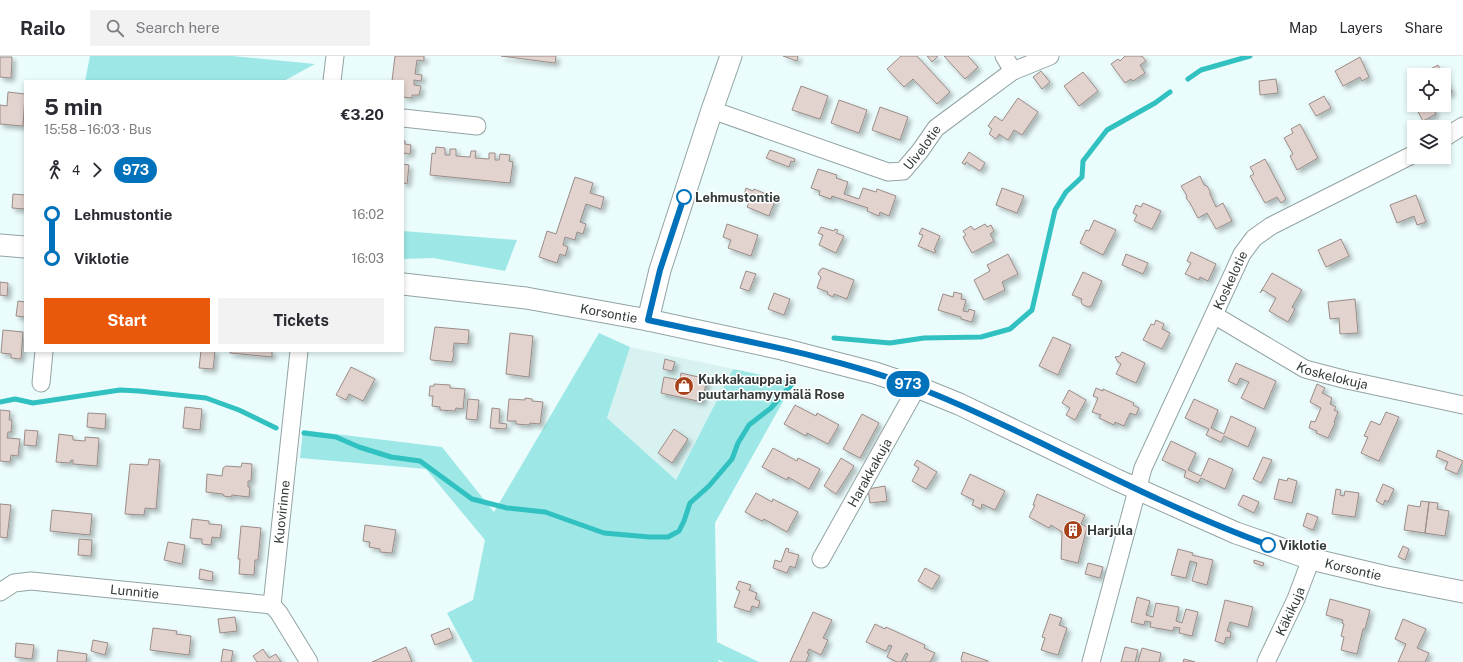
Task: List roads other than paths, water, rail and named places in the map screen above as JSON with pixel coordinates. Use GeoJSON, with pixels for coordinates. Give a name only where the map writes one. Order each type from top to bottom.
{"type":"FeatureCollection","features":[{"type":"Feature","properties":{"kind":"main road"},"geometry":{"type":"LineString","coordinates":[[648,320],[660,270],[731,56]]}},
{"type":"Feature","properties":{"kind":"main road"},"geometry":{"type":"LineString","coordinates":[[0,244],[24,247]]}},
{"type":"Feature","properties":{"kind":"main road","name":"Korsontie"},"geometry":{"type":"LineString","coordinates":[[404,284],[526,298],[648,320],[790,351],[875,373],[917,387],[959,404],[1138,489],[1236,533],[1310,559],[1387,577],[1463,592]]}},
{"type":"Feature","properties":{"kind":"street"},"geometry":{"type":"LineString","coordinates":[[332,80],[335,56]]}},
{"type":"Feature","properties":{"kind":"street"},"geometry":{"type":"LineString","coordinates":[[1004,56],[1013,71]]}},
{"type":"Feature","properties":{"kind":"street","name":"Uivelotie"},"geometry":{"type":"LineString","coordinates":[[712,110],[888,172],[902,171],[920,152],[936,128],[1013,71],[1050,56]]}},
{"type":"Feature","properties":{"kind":"street"},"geometry":{"type":"LineString","coordinates":[[404,118],[477,126]]}},
{"type":"Feature","properties":{"kind":"street"},"geometry":{"type":"LineString","coordinates":[[1451,134],[1463,126]]}},
{"type":"Feature","properties":{"kind":"street","name":"Koskelotie"},"geometry":{"type":"LineString","coordinates":[[1138,489],[1144,468],[1242,254],[1254,238],[1271,226],[1407,158]]}},
{"type":"Feature","properties":{"kind":"street","name":"Koskelokuja"},"geometry":{"type":"LineString","coordinates":[[1214,315],[1305,369],[1347,380],[1463,405]]}},
{"type":"Feature","properties":{"kind":"street"},"geometry":{"type":"LineString","coordinates":[[41,383],[44,352]]}},
{"type":"Feature","properties":{"kind":"street","name":"Kuovirinne"},"geometry":{"type":"LineString","coordinates":[[272,605],[299,352]]}},
{"type":"Feature","properties":{"kind":"street","name":"Harakkakuja"},"geometry":{"type":"LineString","coordinates":[[821,558],[917,387]]}},
{"type":"Feature","properties":{"kind":"street"},"geometry":{"type":"LineString","coordinates":[[1091,662],[1138,489]]}},
{"type":"Feature","properties":{"kind":"street","name":"Käkikuja"},"geometry":{"type":"LineString","coordinates":[[1266,662],[1296,599],[1310,559]]}},
{"type":"Feature","properties":{"kind":"street","name":"Lunnitie"},"geometry":{"type":"LineString","coordinates":[[0,592],[14,583],[31,581],[272,605]]}},
{"type":"Feature","properties":{"kind":"street"},"geometry":{"type":"LineString","coordinates":[[272,605],[279,613],[309,662]]}},
{"type":"Feature","properties":{"kind":"waterway"},"geometry":{"type":"LineString","coordinates":[[1188,79],[1201,70],[1250,56]]}},
{"type":"Feature","properties":{"kind":"waterway"},"geometry":{"type":"LineString","coordinates":[[834,338],[890,343],[924,338],[981,337],[1010,329],[1032,310],[1055,210],[1066,192],[1082,177],[1083,161],[1107,130],[1155,103],[1170,92]]}},
{"type":"Feature","properties":{"kind":"waterway"},"geometry":{"type":"LineString","coordinates":[[304,433],[336,437],[359,447],[391,457],[420,461],[472,499],[507,508],[545,512],[604,533],[668,537],[679,531],[690,503],[709,486],[732,459],[738,443],[749,425],[771,408],[792,384]]}},
{"type":"Feature","properties":{"kind":"waterway"},"geometry":{"type":"LineString","coordinates":[[0,402],[15,399],[33,403],[120,390],[139,391],[206,398],[239,410],[276,428]]}},
{"type":"Feature","properties":{"kind":"place","name":"Lehmustontie"},"geometry":{"type":"Point","coordinates":[684,197]}},
{"type":"Feature","properties":{"kind":"place","name":"Kukkakauppa ja puutarhamyymälä Rose"},"geometry":{"type":"Point","coordinates":[684,386]}},
{"type":"Feature","properties":{"kind":"place","name":"Harjula"},"geometry":{"type":"Point","coordinates":[1073,530]}},
{"type":"Feature","properties":{"kind":"place","name":"Viklotie"},"geometry":{"type":"Point","coordinates":[1268,545]}}]}
